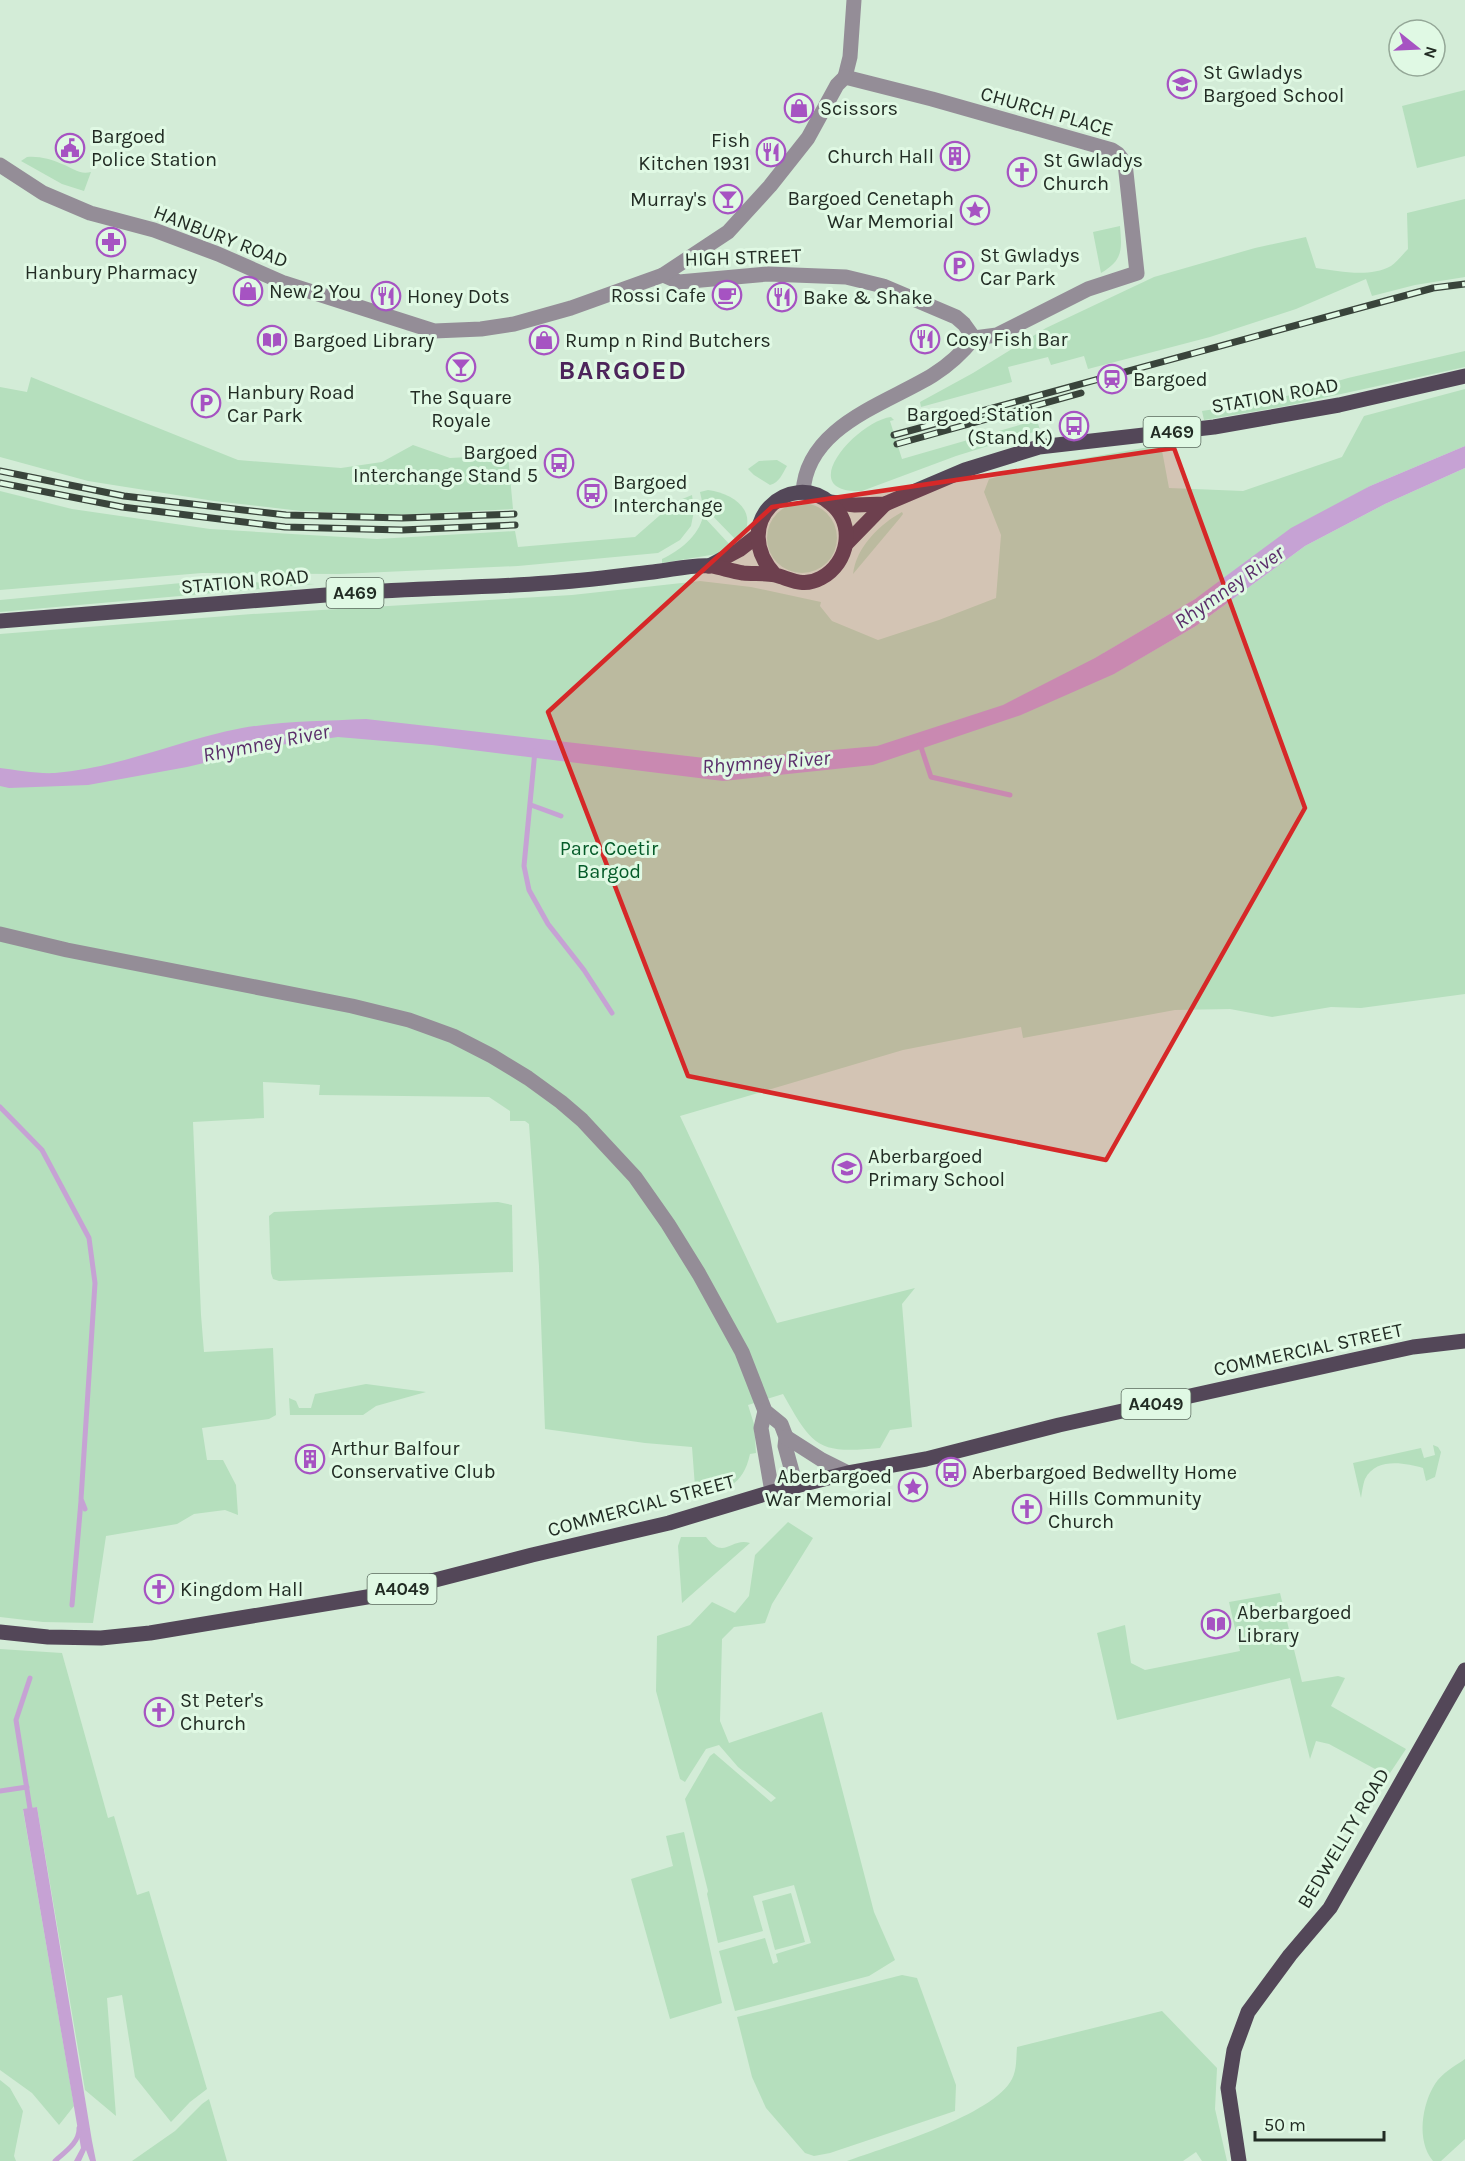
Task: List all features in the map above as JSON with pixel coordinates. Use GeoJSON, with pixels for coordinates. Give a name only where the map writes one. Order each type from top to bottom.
{"type":"FeatureCollection","features":[{"type":"Feature","properties":{"kind":"main road","name":"STATION ROAD"},"geometry":{"type":"LineString","coordinates":[[803,493],[819,496],[830,502],[855,505],[885,504],[965,470],[1039,447],[1214,427],[1339,405],[1465,376]]}},
{"type":"Feature","properties":{"kind":"main road"},"geometry":{"type":"LineString","coordinates":[[775,575],[760,554],[757,536],[761,518],[768,507],[784,496],[803,493]]}},
{"type":"Feature","properties":{"kind":"main road"},"geometry":{"type":"LineString","coordinates":[[830,502],[843,521],[846,529],[846,544]]}},
{"type":"Feature","properties":{"kind":"main road","name":"STATION ROAD"},"geometry":{"type":"LineString","coordinates":[[0,621],[353,593],[550,583],[709,566],[745,573],[775,575],[797,582],[819,579],[836,567],[846,544],[885,504]]}},
{"type":"Feature","properties":{"kind":"main road","name":"STATION ROAD"},"geometry":{"type":"LineString","coordinates":[[709,566],[739,550],[757,536]]}},
{"type":"Feature","properties":{"kind":"main road","name":"COMMERCIAL STREET"},"geometry":{"type":"LineString","coordinates":[[0,1632],[48,1637],[101,1638],[150,1633],[373,1596],[669,1523],[772,1492],[848,1473],[926,1459],[1059,1425],[1413,1347],[1465,1341]]}},
{"type":"Feature","properties":{"kind":"main road","name":"BEDWELLTY ROAD"},"geometry":{"type":"LineString","coordinates":[[1239,2161],[1228,2088],[1234,2050],[1248,2012],[1290,1955],[1330,1908],[1465,1670]]}},
{"type":"Feature","properties":{"kind":"street"},"geometry":{"type":"LineString","coordinates":[[663,275],[728,231],[770,186],[808,138],[837,85],[845,77],[850,57],[854,0]]}},
{"type":"Feature","properties":{"kind":"street","name":"CHURCH PLACE"},"geometry":{"type":"LineString","coordinates":[[845,77],[1112,150],[1118,154],[1127,170],[1137,273],[1088,289],[997,335],[974,338]]}},
{"type":"Feature","properties":{"kind":"street","name":"HANBURY ROAD"},"geometry":{"type":"LineString","coordinates":[[0,165],[43,193],[90,213],[154,230],[218,254],[284,283],[434,331]]}},
{"type":"Feature","properties":{"kind":"street","name":"HIGH STREET"},"geometry":{"type":"LineString","coordinates":[[434,331],[481,329],[514,324],[571,308],[663,275],[679,282],[768,274],[835,276],[891,288],[956,317],[974,338]]}},
{"type":"Feature","properties":{"kind":"street"},"geometry":{"type":"LineString","coordinates":[[803,493],[812,460],[828,438],[850,421],[935,374],[958,357],[974,338]]}},
{"type":"Feature","properties":{"kind":"street"},"geometry":{"type":"LineString","coordinates":[[0,934],[66,950],[351,1006],[409,1020],[453,1036],[528,1078],[582,1120],[635,1177],[668,1224],[699,1274],[742,1352],[765,1411],[781,1424],[786,1437],[785,1446],[796,1486]]}},
{"type":"Feature","properties":{"kind":"street"},"geometry":{"type":"LineString","coordinates":[[765,1411],[761,1428],[772,1492]]}},
{"type":"Feature","properties":{"kind":"street"},"geometry":{"type":"LineString","coordinates":[[786,1437],[822,1460],[848,1473]]}},
{"type":"Feature","properties":{"kind":"highlighted area"},"geometry":{"type":"Polygon","coordinates":[[[1174,448],[1305,808],[1106,1160],[688,1076],[548,712],[772,507],[1174,448]]]}},
{"type":"Feature","properties":{"kind":"green space"},"geometry":{"type":"Polygon","coordinates":[[[1465,90],[1465,156],[1417,168],[1402,106],[1465,90]]]}},
{"type":"Feature","properties":{"kind":"green space"},"geometry":{"type":"Polygon","coordinates":[[[27,157],[45,158],[79,172],[91,172],[84,191],[62,184],[21,161],[27,157]]]}},
{"type":"Feature","properties":{"kind":"green space"},"geometry":{"type":"Polygon","coordinates":[[[1465,199],[1465,277],[1415,285],[1372,296],[1366,279],[1296,309],[1210,337],[1088,369],[1084,356],[1051,365],[1048,357],[1008,367],[1012,382],[921,407],[920,402],[973,373],[1046,328],[1154,277],[1255,248],[1306,237],[1316,268],[1354,273],[1382,270],[1391,266],[1408,249],[1407,213],[1465,199]]]}},
{"type":"Feature","properties":{"kind":"green space"},"geometry":{"type":"Polygon","coordinates":[[[1120,226],[1120,254],[1114,264],[1101,273],[1093,232],[1120,226]]]}},
{"type":"Feature","properties":{"kind":"green space"},"geometry":{"type":"Polygon","coordinates":[[[1465,351],[1465,367],[1286,406],[1204,420],[1202,411],[1273,400],[1348,378],[1465,351]]]}},
{"type":"Feature","properties":{"kind":"green space"},"geometry":{"type":"Polygon","coordinates":[[[31,377],[238,460],[341,468],[382,462],[413,445],[450,458],[508,455],[513,509],[394,515],[301,511],[214,501],[88,481],[0,457],[0,387],[27,392],[31,377]]]}},
{"type":"Feature","properties":{"kind":"green space","name":"Parc Coetir Bargod"},"geometry":{"type":"Polygon","coordinates":[[[1465,389],[1465,446],[1370,486],[1195,599],[1104,653],[1115,673],[1196,626],[1305,546],[1385,504],[1465,468],[1465,994],[1361,1008],[1331,1007],[1272,1017],[1230,1009],[1175,1010],[1023,1038],[1021,1027],[903,1050],[680,1116],[777,1323],[915,1288],[902,1304],[912,1427],[890,1430],[880,1448],[842,1450],[830,1448],[810,1436],[783,1394],[748,1405],[754,1424],[756,1453],[750,1454],[743,1474],[731,1485],[696,1500],[692,1447],[545,1429],[539,1266],[529,1124],[525,1121],[510,1121],[510,1111],[489,1097],[319,1095],[320,1085],[263,1082],[264,1118],[193,1122],[204,1352],[273,1348],[276,1415],[269,1419],[202,1428],[207,1460],[223,1460],[236,1485],[238,1515],[225,1510],[194,1514],[177,1524],[106,1536],[93,1623],[43,1622],[0,1617],[0,634],[252,614],[572,595],[700,581],[751,587],[821,602],[820,606],[832,621],[878,640],[996,598],[1001,535],[984,492],[989,479],[1050,464],[1161,445],[1169,488],[1243,491],[1342,457],[1364,416],[1465,389]]]}},
{"type":"Feature","properties":{"kind":"green space"},"geometry":{"type":"Polygon","coordinates":[[[891,417],[894,420],[890,421],[902,459],[1037,420],[1040,430],[956,456],[862,491],[842,489],[832,481],[831,470],[837,457],[862,431],[877,421],[891,417]]]}},
{"type":"Feature","properties":{"kind":"green space"},"geometry":{"type":"Polygon","coordinates":[[[777,460],[787,466],[778,480],[770,485],[748,469],[759,461],[777,460]]]}},
{"type":"Feature","properties":{"kind":"green space"},"geometry":{"type":"Polygon","coordinates":[[[708,490],[728,496],[742,506],[747,522],[746,531],[740,541],[738,542],[703,506],[700,492],[708,490]]]}},
{"type":"Feature","properties":{"kind":"green space"},"geometry":{"type":"Polygon","coordinates":[[[0,491],[72,509],[210,529],[377,539],[515,531],[518,547],[635,537],[675,502],[692,495],[694,511],[691,526],[680,540],[658,553],[518,566],[340,574],[202,573],[0,590],[0,491]]]}},
{"type":"Feature","properties":{"kind":"green space"},"geometry":{"type":"Polygon","coordinates":[[[802,503],[815,506],[827,513],[834,525],[837,538],[834,551],[827,563],[815,570],[802,573],[789,570],[777,563],[770,551],[767,538],[770,525],[777,513],[789,506],[802,503]]]}},
{"type":"Feature","properties":{"kind":"green space"},"geometry":{"type":"Polygon","coordinates":[[[902,512],[900,518],[853,574],[859,555],[870,537],[902,512]]]}},
{"type":"Feature","properties":{"kind":"green space"},"geometry":{"type":"Polygon","coordinates":[[[703,516],[732,547],[717,554],[662,563],[662,559],[675,552],[693,536],[703,516]]]}},
{"type":"Feature","properties":{"kind":"green space"},"geometry":{"type":"Polygon","coordinates":[[[203,581],[315,584],[0,612],[0,600],[203,581]]]}},
{"type":"Feature","properties":{"kind":"green space"},"geometry":{"type":"Polygon","coordinates":[[[498,1202],[512,1205],[513,1272],[279,1281],[273,1279],[271,1273],[269,1216],[274,1212],[498,1202]]]}},
{"type":"Feature","properties":{"kind":"green space"},"geometry":{"type":"Polygon","coordinates":[[[366,1384],[426,1392],[376,1406],[363,1415],[290,1415],[289,1398],[296,1401],[299,1408],[311,1408],[315,1394],[366,1384]]]}},
{"type":"Feature","properties":{"kind":"green space"},"geometry":{"type":"Polygon","coordinates":[[[1433,1445],[1441,1452],[1435,1477],[1426,1481],[1423,1468],[1416,1466],[1400,1463],[1383,1465],[1376,1467],[1365,1479],[1361,1498],[1353,1463],[1421,1448],[1424,1458],[1435,1455],[1433,1445]]]}},
{"type":"Feature","properties":{"kind":"green space"},"geometry":{"type":"Polygon","coordinates":[[[788,1522],[813,1538],[772,1604],[765,1623],[734,1627],[722,1639],[720,1721],[729,1743],[822,1712],[874,1912],[895,1960],[869,1976],[735,2011],[719,1951],[765,1938],[773,1964],[778,1962],[776,1954],[811,1943],[794,1885],[753,1896],[763,1931],[718,1943],[708,1891],[685,1799],[714,1753],[771,1802],[776,1798],[738,1767],[719,1745],[706,1749],[685,1782],[680,1779],[656,1691],[657,1636],[690,1625],[712,1602],[735,1613],[749,1596],[755,1555],[788,1522]]]}},
{"type":"Feature","properties":{"kind":"green space"},"geometry":{"type":"Polygon","coordinates":[[[681,1537],[706,1537],[712,1544],[723,1548],[743,1542],[750,1543],[682,1603],[678,1546],[681,1537]]]}},
{"type":"Feature","properties":{"kind":"green space"},"geometry":{"type":"Polygon","coordinates":[[[1280,1593],[1302,1682],[1338,1676],[1345,1678],[1331,1706],[1406,1749],[1388,1776],[1329,1744],[1316,1741],[1310,1759],[1290,1678],[1117,1720],[1097,1633],[1125,1625],[1131,1663],[1145,1670],[1240,1651],[1229,1602],[1280,1593]]]}},
{"type":"Feature","properties":{"kind":"green space"},"geometry":{"type":"Polygon","coordinates":[[[0,1649],[62,1653],[108,1818],[114,1816],[137,1895],[149,1891],[207,2089],[190,2102],[171,2122],[135,2077],[122,1995],[107,1998],[116,2116],[85,2090],[37,1807],[23,1810],[74,2106],[59,2125],[32,2093],[0,2070],[0,1649]]]}},
{"type":"Feature","properties":{"kind":"green space"},"geometry":{"type":"Polygon","coordinates":[[[684,1832],[722,2003],[670,2019],[631,1879],[673,1866],[666,1836],[684,1832]]]}},
{"type":"Feature","properties":{"kind":"green space"},"geometry":{"type":"Polygon","coordinates":[[[791,1893],[805,1942],[775,1950],[762,1901],[791,1893]]]}},
{"type":"Feature","properties":{"kind":"green space"},"geometry":{"type":"Polygon","coordinates":[[[902,1975],[917,1978],[956,2085],[955,2111],[830,2153],[814,2156],[805,2153],[766,2108],[752,2077],[737,2017],[902,1975]]]}},
{"type":"Feature","properties":{"kind":"green space"},"geometry":{"type":"Polygon","coordinates":[[[1162,2011],[1217,2068],[1215,2109],[1227,2161],[1202,2161],[1196,2152],[1183,2161],[847,2161],[937,2128],[984,2105],[1001,2092],[1012,2079],[1016,2067],[1017,2047],[1162,2011]]]}},
{"type":"Feature","properties":{"kind":"green space"},"geometry":{"type":"Polygon","coordinates":[[[1465,2059],[1465,2139],[1441,2161],[1433,2161],[1424,2143],[1423,2133],[1424,2112],[1430,2092],[1438,2080],[1465,2059]]]}},
{"type":"Feature","properties":{"kind":"green space"},"geometry":{"type":"Polygon","coordinates":[[[0,2080],[10,2088],[23,2111],[14,2156],[16,2161],[0,2161],[0,2080]]]}},
{"type":"Feature","properties":{"kind":"green space"},"geometry":{"type":"Polygon","coordinates":[[[209,2099],[227,2161],[132,2161],[175,2131],[209,2099]]]}},
{"type":"Feature","properties":{"kind":"water","name":"Rhymney River"},"geometry":{"type":"Polygon","coordinates":[[[1465,446],[1465,468],[1385,504],[1305,546],[1196,626],[1114,674],[1021,715],[873,765],[723,781],[432,745],[338,737],[280,745],[187,767],[88,785],[9,788],[0,786],[0,768],[48,773],[79,770],[126,760],[195,739],[242,728],[320,721],[366,719],[722,760],[877,746],[1003,705],[1095,658],[1195,599],[1291,528],[1370,486],[1465,446]]]}},
{"type":"Feature","properties":{"kind":"water"},"geometry":{"type":"Polygon","coordinates":[[[37,1807],[96,2161],[90,2161],[86,2150],[81,2161],[74,2161],[81,2148],[23,1809],[37,1807]]]}},
{"type":"Feature","properties":{"kind":"waterway"},"geometry":{"type":"LineString","coordinates":[[920,744],[931,777],[1010,795]]}},
{"type":"Feature","properties":{"kind":"waterway"},"geometry":{"type":"LineString","coordinates":[[535,751],[524,866],[529,890],[548,924],[584,970],[612,1013]]}},
{"type":"Feature","properties":{"kind":"waterway"},"geometry":{"type":"LineString","coordinates":[[531,805],[561,816]]}},
{"type":"Feature","properties":{"kind":"waterway"},"geometry":{"type":"LineString","coordinates":[[0,1107],[42,1150],[89,1238],[95,1283],[81,1499],[85,1509]]}},
{"type":"Feature","properties":{"kind":"waterway"},"geometry":{"type":"LineString","coordinates":[[72,1605],[81,1501]]}},
{"type":"Feature","properties":{"kind":"waterway"},"geometry":{"type":"LineString","coordinates":[[30,1678],[16,1720],[31,1815]]}},
{"type":"Feature","properties":{"kind":"waterway"},"geometry":{"type":"LineString","coordinates":[[0,1791],[27,1787]]}},
{"type":"Feature","properties":{"kind":"waterway"},"geometry":{"type":"LineString","coordinates":[[55,2161],[77,2138],[79,2128]]}},
{"type":"Feature","properties":{"kind":"railway"},"geometry":{"type":"LineString","coordinates":[[894,435],[1433,288],[1465,284]]}},
{"type":"Feature","properties":{"kind":"railway"},"geometry":{"type":"LineString","coordinates":[[897,444],[1081,393]]}},
{"type":"Feature","properties":{"kind":"railway"},"geometry":{"type":"LineString","coordinates":[[0,471],[124,496],[286,515],[402,518],[514,514]]}},
{"type":"Feature","properties":{"kind":"railway"},"geometry":{"type":"LineString","coordinates":[[0,483],[122,507],[285,527],[402,530],[515,525]]}},
{"type":"Feature","properties":{"kind":"place","name":"St Gwladys Bargoed School"},"geometry":{"type":"Point","coordinates":[1182,84]}},
{"type":"Feature","properties":{"kind":"place","name":"Scissors"},"geometry":{"type":"Point","coordinates":[799,108]}},
{"type":"Feature","properties":{"kind":"place","name":"Bargoed Police Station"},"geometry":{"type":"Point","coordinates":[70,148]}},
{"type":"Feature","properties":{"kind":"place","name":"Fish Kitchen 1931"},"geometry":{"type":"Point","coordinates":[771,152]}},
{"type":"Feature","properties":{"kind":"place","name":"Church Hall"},"geometry":{"type":"Point","coordinates":[955,156]}},
{"type":"Feature","properties":{"kind":"place","name":"St Gwladys Church"},"geometry":{"type":"Point","coordinates":[1022,172]}},
{"type":"Feature","properties":{"kind":"place","name":"Murray's"},"geometry":{"type":"Point","coordinates":[728,199]}},
{"type":"Feature","properties":{"kind":"place","name":"Bargoed Cenetaph War Memorial"},"geometry":{"type":"Point","coordinates":[975,210]}},
{"type":"Feature","properties":{"kind":"place","name":"Hanbury Pharmacy"},"geometry":{"type":"Point","coordinates":[111,242]}},
{"type":"Feature","properties":{"kind":"place","name":"St Gwladys Car Park"},"geometry":{"type":"Point","coordinates":[959,266]}},
{"type":"Feature","properties":{"kind":"place","name":"New 2 You"},"geometry":{"type":"Point","coordinates":[248,291]}},
{"type":"Feature","properties":{"kind":"place","name":"Rossi Cafe"},"geometry":{"type":"Point","coordinates":[727,295]}},
{"type":"Feature","properties":{"kind":"place","name":"Honey Dots"},"geometry":{"type":"Point","coordinates":[386,296]}},
{"type":"Feature","properties":{"kind":"place","name":"Bake & Shake"},"geometry":{"type":"Point","coordinates":[782,297]}},
{"type":"Feature","properties":{"kind":"place","name":"Cosy Fish Bar"},"geometry":{"type":"Point","coordinates":[925,339]}},
{"type":"Feature","properties":{"kind":"place","name":"Bargoed Library"},"geometry":{"type":"Point","coordinates":[272,340]}},
{"type":"Feature","properties":{"kind":"place","name":"Rump n Rind Butchers"},"geometry":{"type":"Point","coordinates":[544,340]}},
{"type":"Feature","properties":{"kind":"place","name":"The Square Royale"},"geometry":{"type":"Point","coordinates":[461,367]}},
{"type":"Feature","properties":{"kind":"place","name":"Bargoed"},"geometry":{"type":"Point","coordinates":[1112,379]}},
{"type":"Feature","properties":{"kind":"place","name":"Hanbury Road Car Park"},"geometry":{"type":"Point","coordinates":[206,403]}},
{"type":"Feature","properties":{"kind":"place","name":"Bargoed Station (Stand K)"},"geometry":{"type":"Point","coordinates":[1074,426]}},
{"type":"Feature","properties":{"kind":"place","name":"Bargoed Interchange Stand 5"},"geometry":{"type":"Point","coordinates":[559,463]}},
{"type":"Feature","properties":{"kind":"place","name":"Bargoed Interchange"},"geometry":{"type":"Point","coordinates":[592,493]}},
{"type":"Feature","properties":{"kind":"place","name":"Aberbargoed Primary School"},"geometry":{"type":"Point","coordinates":[847,1168]}},
{"type":"Feature","properties":{"kind":"place","name":"Arthur Balfour Conservative Club"},"geometry":{"type":"Point","coordinates":[310,1459]}},
{"type":"Feature","properties":{"kind":"place","name":"Aberbargoed Bedwellty Home"},"geometry":{"type":"Point","coordinates":[951,1472]}},
{"type":"Feature","properties":{"kind":"place","name":"Aberbargoed War Memorial"},"geometry":{"type":"Point","coordinates":[913,1487]}},
{"type":"Feature","properties":{"kind":"place","name":"Hills Community Church"},"geometry":{"type":"Point","coordinates":[1027,1509]}},
{"type":"Feature","properties":{"kind":"place","name":"Kingdom Hall"},"geometry":{"type":"Point","coordinates":[159,1589]}},
{"type":"Feature","properties":{"kind":"place","name":"Aberbargoed Library"},"geometry":{"type":"Point","coordinates":[1216,1624]}},
{"type":"Feature","properties":{"kind":"place","name":"St Peter's Church"},"geometry":{"type":"Point","coordinates":[159,1712]}},
{"type":"Feature","properties":{"kind":"district","name":"BARGOED"},"geometry":{"type":"Point","coordinates":[623,370]}}]}
